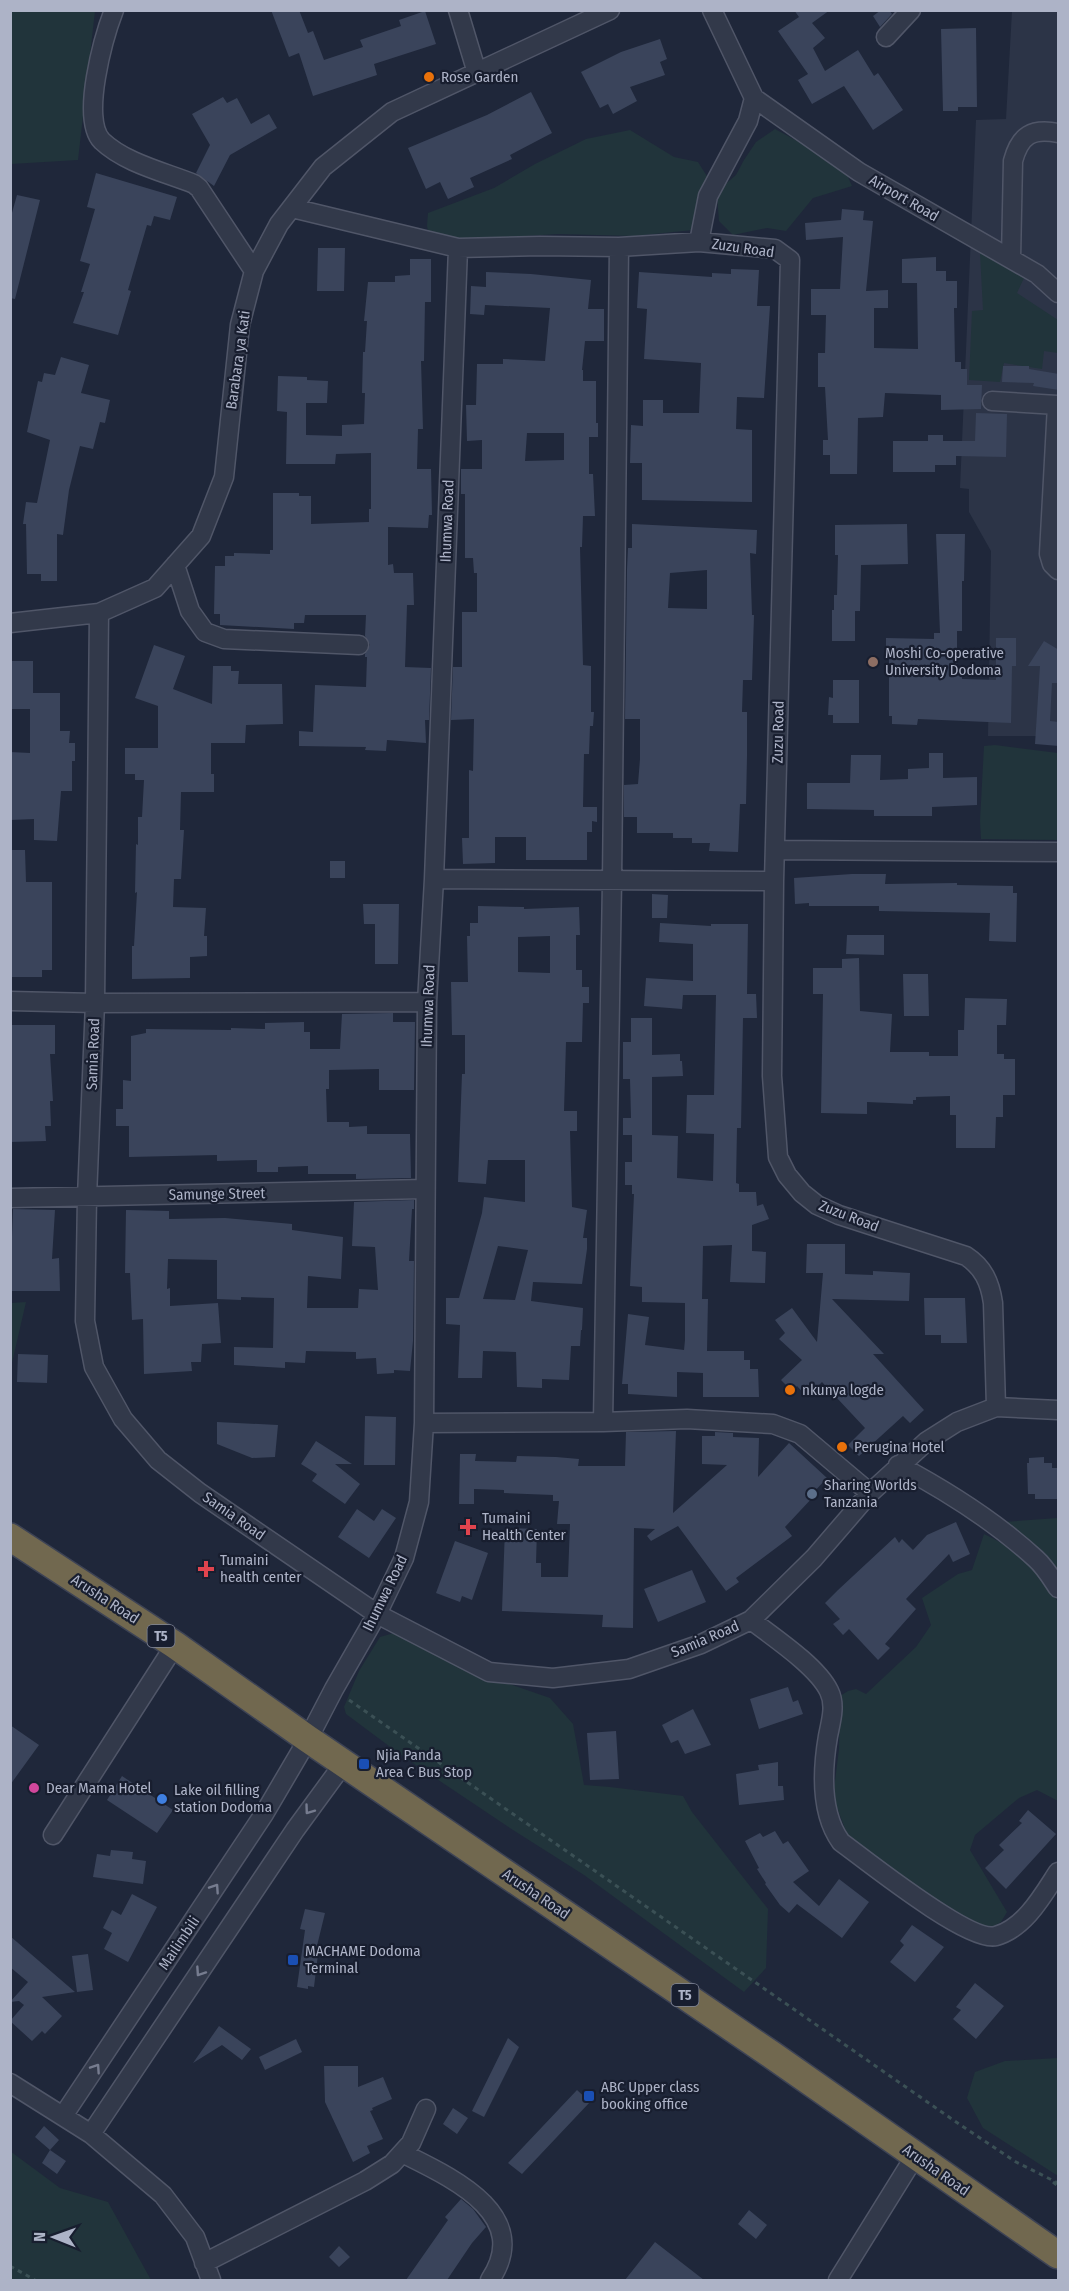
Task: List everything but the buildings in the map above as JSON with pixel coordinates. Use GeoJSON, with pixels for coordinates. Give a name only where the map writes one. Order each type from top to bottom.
{"type":"FeatureCollection","features":[{"type":"Feature","properties":{"kind":"highway","name":"Arusha Road"},"geometry":{"type":"LineString","coordinates":[[10,1537],[175,1645],[308,1739],[763,2049],[1059,2255]]}},
{"type":"Feature","properties":{"kind":"street"},"geometry":{"type":"LineString","coordinates":[[114,10],[97,69],[94,93],[93,113],[100,139],[124,156],[199,188],[254,271]]}},
{"type":"Feature","properties":{"kind":"street"},"geometry":{"type":"LineString","coordinates":[[458,10],[477,73]]}},
{"type":"Feature","properties":{"kind":"street","name":"Barabara ya Kati"},"geometry":{"type":"LineString","coordinates":[[10,623],[99,613],[155,588],[201,536],[224,477],[240,325],[254,271],[279,224],[323,167],[392,112],[610,10]]}},
{"type":"Feature","properties":{"kind":"street"},"geometry":{"type":"LineString","coordinates":[[699,242],[708,196],[748,121],[754,98],[712,10]]}},
{"type":"Feature","properties":{"kind":"street"},"geometry":{"type":"LineString","coordinates":[[886,37],[911,10]]}},
{"type":"Feature","properties":{"kind":"street","name":"Airport Road"},"geometry":{"type":"LineString","coordinates":[[754,98],[859,172],[1037,274],[1059,293]]}},
{"type":"Feature","properties":{"kind":"street"},"geometry":{"type":"LineString","coordinates":[[1011,259],[1013,161],[1017,147],[1030,134],[1040,131],[1059,133]]}},
{"type":"Feature","properties":{"kind":"street","name":"Zuzu Road"},"geometry":{"type":"LineString","coordinates":[[292,208],[458,248],[619,247],[699,242],[775,249],[790,260],[774,881],[772,1076],[778,1157],[787,1175],[802,1193],[817,1205],[839,1215],[966,1256],[977,1263],[991,1288],[993,1303],[996,1407]]}},
{"type":"Feature","properties":{"kind":"street"},"geometry":{"type":"LineString","coordinates":[[603,1422],[619,247]]}},
{"type":"Feature","properties":{"kind":"street","name":"Ihumwa Road"},"geometry":{"type":"LineString","coordinates":[[308,1739],[377,1614],[404,1558],[419,1502],[424,1423],[427,1002],[435,879],[458,248]]}},
{"type":"Feature","properties":{"kind":"street"},"geometry":{"type":"LineString","coordinates":[[992,401],[1058,405],[1049,554],[1052,564],[1059,570]]}},
{"type":"Feature","properties":{"kind":"street"},"geometry":{"type":"LineString","coordinates":[[175,565],[190,611],[205,632],[224,639],[359,645]]}},
{"type":"Feature","properties":{"kind":"street","name":"Samia Road"},"geometry":{"type":"LineString","coordinates":[[99,613],[95,1003],[87,1197],[85,1321],[94,1367],[123,1419],[158,1460],[200,1493],[377,1614],[489,1672],[553,1678],[629,1669],[701,1644],[751,1620],[814,1558],[870,1493],[927,1441],[957,1422],[996,1407],[1059,1410]]}},
{"type":"Feature","properties":{"kind":"street"},"geometry":{"type":"LineString","coordinates":[[775,850],[1059,852]]}},
{"type":"Feature","properties":{"kind":"street"},"geometry":{"type":"LineString","coordinates":[[435,879],[774,881]]}},
{"type":"Feature","properties":{"kind":"street"},"geometry":{"type":"LineString","coordinates":[[10,1000],[95,1003],[427,1002]]}},
{"type":"Feature","properties":{"kind":"street","name":"Samunge Street"},"geometry":{"type":"LineString","coordinates":[[10,1198],[424,1189]]}},
{"type":"Feature","properties":{"kind":"street"},"geometry":{"type":"LineString","coordinates":[[424,1423],[687,1419],[773,1424],[800,1434],[870,1493]]}},
{"type":"Feature","properties":{"kind":"street"},"geometry":{"type":"LineString","coordinates":[[898,1466],[929,1482],[1006,1535],[1038,1560],[1059,1588]]}},
{"type":"Feature","properties":{"kind":"street"},"geometry":{"type":"LineString","coordinates":[[751,1620],[819,1677],[829,1691],[832,1716],[824,1786],[828,1817],[832,1830],[841,1842],[934,1911],[967,1929],[988,1937],[1003,1933],[1023,1919],[1034,1908],[1059,1872]]}},
{"type":"Feature","properties":{"kind":"street"},"geometry":{"type":"LineString","coordinates":[[53,1836],[175,1645]]}},
{"type":"Feature","properties":{"kind":"street","name":"Mailimbili"},"geometry":{"type":"LineString","coordinates":[[63,2116],[264,1814],[308,1739]]}},
{"type":"Feature","properties":{"kind":"street"},"geometry":{"type":"LineString","coordinates":[[91,2134],[295,1830],[344,1763]]}},
{"type":"Feature","properties":{"kind":"street"},"geometry":{"type":"LineString","coordinates":[[10,2083],[91,2134],[163,2195],[195,2237],[211,2280]]}},
{"type":"Feature","properties":{"kind":"street"},"geometry":{"type":"LineString","coordinates":[[204,2263],[365,2181],[392,2164],[411,2143],[426,2109]]}},
{"type":"Feature","properties":{"kind":"street"},"geometry":{"type":"LineString","coordinates":[[402,2152],[458,2183],[482,2201],[497,2221],[503,2240],[500,2266],[490,2280]]}},
{"type":"Feature","properties":{"kind":"street"},"geometry":{"type":"LineString","coordinates":[[838,2280],[915,2156]]}},
{"type":"Feature","properties":{"kind":"path"},"geometry":{"type":"LineString","coordinates":[[334,1689],[950,2118],[1016,2162],[1059,2184]]}},
{"type":"Feature","properties":{"kind":"path"},"geometry":{"type":"LineString","coordinates":[[10,2266],[35,2280]]}},
{"type":"Feature","properties":{"kind":"shaded area"},"geometry":{"type":"Polygon","coordinates":[[[11,11],[95,11],[78,160],[11,164],[11,11]]]}},
{"type":"Feature","properties":{"kind":"shaded area"},"geometry":{"type":"Polygon","coordinates":[[[1012,11],[1058,11],[1058,736],[988,736],[991,551],[969,512],[969,489],[960,488],[976,120],[1006,119],[1012,11]]]}},
{"type":"Feature","properties":{"kind":"shaded area"},"geometry":{"type":"Polygon","coordinates":[[[775,129],[825,156],[845,170],[852,186],[813,198],[786,231],[767,228],[733,235],[719,221],[717,196],[722,187],[736,175],[756,142],[775,129]]]}},
{"type":"Feature","properties":{"kind":"shaded area"},"geometry":{"type":"Polygon","coordinates":[[[630,130],[674,157],[698,162],[710,181],[693,230],[634,236],[559,234],[457,240],[429,235],[428,213],[494,188],[535,164],[586,139],[630,130]]]}},
{"type":"Feature","properties":{"kind":"shaded area"},"geometry":{"type":"Polygon","coordinates":[[[980,253],[1024,278],[1017,293],[1058,320],[1058,353],[1044,351],[1042,369],[1004,363],[1000,382],[969,380],[972,311],[983,310],[980,253]]]}},
{"type":"Feature","properties":{"kind":"shaded area"},"geometry":{"type":"Polygon","coordinates":[[[995,745],[1058,753],[1058,840],[981,839],[984,746],[995,745]]]}},
{"type":"Feature","properties":{"kind":"shaded area"},"geometry":{"type":"Polygon","coordinates":[[[26,1302],[11,1367],[11,1303],[26,1302]]]}},
{"type":"Feature","properties":{"kind":"shaded area"},"geometry":{"type":"Polygon","coordinates":[[[1058,1518],[1058,1576],[1003,1522],[1058,1518]]]}},
{"type":"Feature","properties":{"kind":"shaded area"},"geometry":{"type":"Polygon","coordinates":[[[984,1534],[1007,1546],[1026,1562],[1058,1602],[1058,1801],[1037,1790],[1019,1798],[975,1835],[970,1850],[1007,1912],[1001,1922],[987,1930],[970,1926],[850,1842],[833,1797],[839,1749],[840,1696],[856,1689],[866,1694],[916,1647],[931,1625],[922,1598],[958,1574],[972,1570],[984,1534]]]}},
{"type":"Feature","properties":{"kind":"shaded area"},"geometry":{"type":"Polygon","coordinates":[[[394,1633],[463,1668],[550,1698],[573,1724],[584,1785],[683,1796],[692,1812],[768,1909],[766,1968],[744,1992],[584,1875],[401,1755],[346,1714],[344,1707],[359,1671],[380,1637],[394,1633]]]}},
{"type":"Feature","properties":{"kind":"shaded area"},"geometry":{"type":"Polygon","coordinates":[[[1058,2058],[1058,2176],[983,2128],[967,2098],[975,2072],[1005,2061],[1058,2058]]]}},
{"type":"Feature","properties":{"kind":"shaded area"},"geometry":{"type":"Polygon","coordinates":[[[10,2151],[60,2188],[108,2202],[151,2280],[11,2280],[10,2151]]]}},
{"type":"Feature","properties":{"kind":"place","name":"Rose Garden"},"geometry":{"type":"Point","coordinates":[429,77]}},
{"type":"Feature","properties":{"kind":"place","name":"Moshi Co-operative University Dodoma"},"geometry":{"type":"Point","coordinates":[873,662]}},
{"type":"Feature","properties":{"kind":"place","name":"nkunya logde"},"geometry":{"type":"Point","coordinates":[790,1390]}},
{"type":"Feature","properties":{"kind":"place","name":"Perugina Hotel"},"geometry":{"type":"Point","coordinates":[842,1447]}},
{"type":"Feature","properties":{"kind":"place","name":"Sharing Worlds Tanzania"},"geometry":{"type":"Point","coordinates":[812,1494]}},
{"type":"Feature","properties":{"kind":"place","name":"Tumaini Health Center"},"geometry":{"type":"Point","coordinates":[468,1527]}},
{"type":"Feature","properties":{"kind":"place","name":"Tumaini health center"},"geometry":{"type":"Point","coordinates":[206,1569]}},
{"type":"Feature","properties":{"kind":"place","name":"Njia Panda Area C Bus Stop"},"geometry":{"type":"Point","coordinates":[364,1764]}},
{"type":"Feature","properties":{"kind":"place","name":"Dear Mama Hotel"},"geometry":{"type":"Point","coordinates":[34,1788]}},
{"type":"Feature","properties":{"kind":"place","name":"Lake oil filling station Dodoma"},"geometry":{"type":"Point","coordinates":[162,1799]}},
{"type":"Feature","properties":{"kind":"place","name":"MACHAME Dodoma Terminal"},"geometry":{"type":"Point","coordinates":[293,1960]}},
{"type":"Feature","properties":{"kind":"place","name":"ABC Upper class booking office"},"geometry":{"type":"Point","coordinates":[589,2096]}}]}
